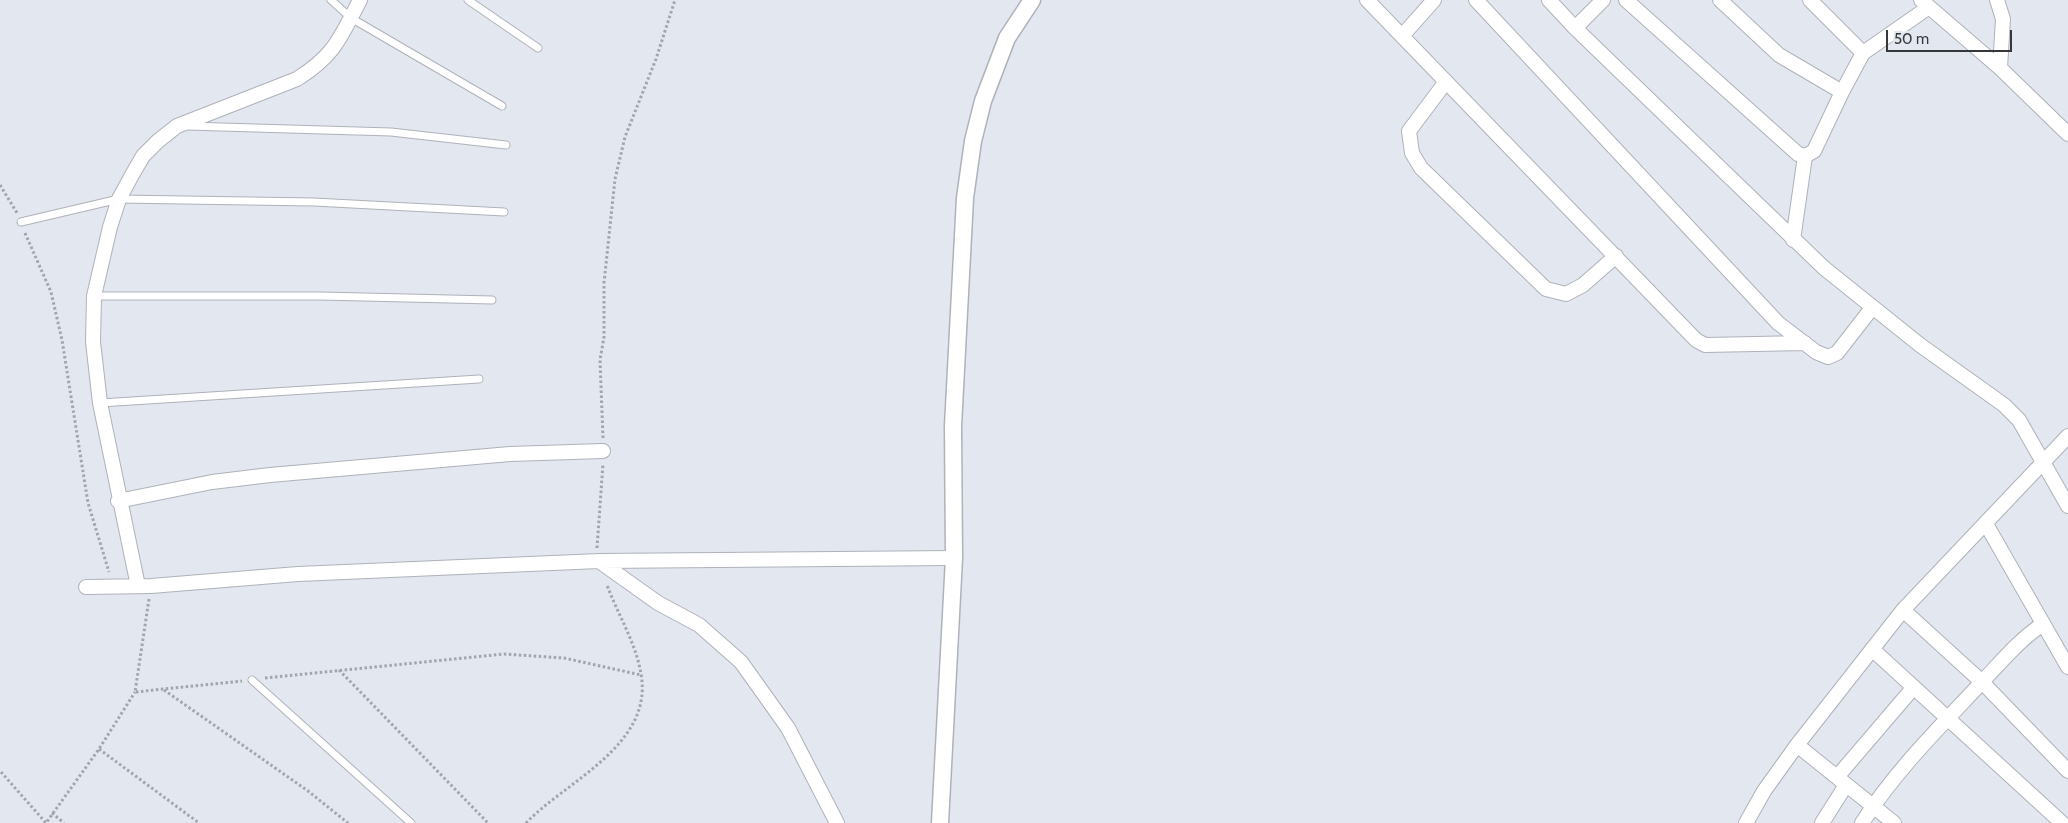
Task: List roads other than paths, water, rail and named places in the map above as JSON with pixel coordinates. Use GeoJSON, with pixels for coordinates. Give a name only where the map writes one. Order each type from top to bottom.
{"type":"FeatureCollection","features":[{"type":"Feature","properties":{"kind":"street"},"geometry":{"type":"LineString","coordinates":[[144,586],[118,501],[100,403],[93,342],[94,296],[101,260],[119,199],[144,156],[177,126],[297,79],[309,72],[334,50],[360,0]]}},
{"type":"Feature","properties":{"kind":"street"},"geometry":{"type":"LineString","coordinates":[[940,823],[954,558],[953,426],[966,198],[973,141],[983,101],[1007,38],[1032,0]]}},
{"type":"Feature","properties":{"kind":"street"},"geometry":{"type":"LineString","coordinates":[[1367,0],[1696,340],[1705,345],[1805,344]]}},
{"type":"Feature","properties":{"kind":"street"},"geometry":{"type":"LineString","coordinates":[[1402,36],[1434,0]]}},
{"type":"Feature","properties":{"kind":"street"},"geometry":{"type":"LineString","coordinates":[[1476,0],[1778,323],[1805,344],[1828,358],[1832,356],[1872,308]]}},
{"type":"Feature","properties":{"kind":"street"},"geometry":{"type":"LineString","coordinates":[[1550,0],[1575,28],[1793,240],[1872,308],[2004,406],[2019,420],[2068,506]]}},
{"type":"Feature","properties":{"kind":"street"},"geometry":{"type":"LineString","coordinates":[[1575,28],[1602,0]]}},
{"type":"Feature","properties":{"kind":"street"},"geometry":{"type":"LineString","coordinates":[[1626,0],[1798,154],[1806,156],[1814,151],[1842,92],[1863,54],[1925,4],[2000,68],[2068,134]]}},
{"type":"Feature","properties":{"kind":"street"},"geometry":{"type":"LineString","coordinates":[[1720,0],[1779,54],[1842,92]]}},
{"type":"Feature","properties":{"kind":"street"},"geometry":{"type":"LineString","coordinates":[[1997,0],[2003,19],[2000,68]]}},
{"type":"Feature","properties":{"kind":"street"},"geometry":{"type":"LineString","coordinates":[[1814,2],[1863,54]]}},
{"type":"Feature","properties":{"kind":"street"},"geometry":{"type":"LineString","coordinates":[[1445,82],[1409,131],[1412,153],[1421,168],[1546,289],[1566,294],[1583,285],[1616,256]]}},
{"type":"Feature","properties":{"kind":"street"},"geometry":{"type":"LineString","coordinates":[[1793,240],[1806,156]]}},
{"type":"Feature","properties":{"kind":"street"},"geometry":{"type":"LineString","coordinates":[[1746,823],[1764,791],[1796,745],[1903,610],[1986,524],[2043,460],[2068,436]]}},
{"type":"Feature","properties":{"kind":"street"},"geometry":{"type":"LineString","coordinates":[[118,501],[212,482],[279,474],[510,454],[603,451]]}},
{"type":"Feature","properties":{"kind":"street"},"geometry":{"type":"LineString","coordinates":[[1986,524],[2068,667]]}},
{"type":"Feature","properties":{"kind":"street"},"geometry":{"type":"LineString","coordinates":[[86,587],[144,586],[298,574],[599,561],[954,558]]}},
{"type":"Feature","properties":{"kind":"street"},"geometry":{"type":"LineString","coordinates":[[599,561],[658,603],[699,625],[741,662],[788,728],[837,823]]}},
{"type":"Feature","properties":{"kind":"street"},"geometry":{"type":"LineString","coordinates":[[1903,610],[1982,682],[2068,771]]}},
{"type":"Feature","properties":{"kind":"street"},"geometry":{"type":"LineString","coordinates":[[1862,823],[1873,806],[1947,718],[2025,637],[2043,624]]}},
{"type":"Feature","properties":{"kind":"street"},"geometry":{"type":"LineString","coordinates":[[1872,649],[2062,823]]}},
{"type":"Feature","properties":{"kind":"street"},"geometry":{"type":"LineString","coordinates":[[1822,823],[1842,781],[1914,687]]}},
{"type":"Feature","properties":{"kind":"street"},"geometry":{"type":"LineString","coordinates":[[1796,745],[1894,823]]}},
{"type":"Feature","properties":{"kind":"lane"},"geometry":{"type":"LineString","coordinates":[[331,0],[351,18],[502,106]]}},
{"type":"Feature","properties":{"kind":"lane"},"geometry":{"type":"LineString","coordinates":[[468,0],[538,48]]}},
{"type":"Feature","properties":{"kind":"lane"},"geometry":{"type":"LineString","coordinates":[[177,126],[391,132],[506,145]]}},
{"type":"Feature","properties":{"kind":"lane"},"geometry":{"type":"LineString","coordinates":[[21,222],[119,199],[314,202],[504,212]]}},
{"type":"Feature","properties":{"kind":"lane"},"geometry":{"type":"LineString","coordinates":[[94,296],[320,296],[492,300]]}},
{"type":"Feature","properties":{"kind":"lane"},"geometry":{"type":"LineString","coordinates":[[100,403],[479,379]]}},
{"type":"Feature","properties":{"kind":"lane"},"geometry":{"type":"LineString","coordinates":[[252,680],[411,823]]}}]}
